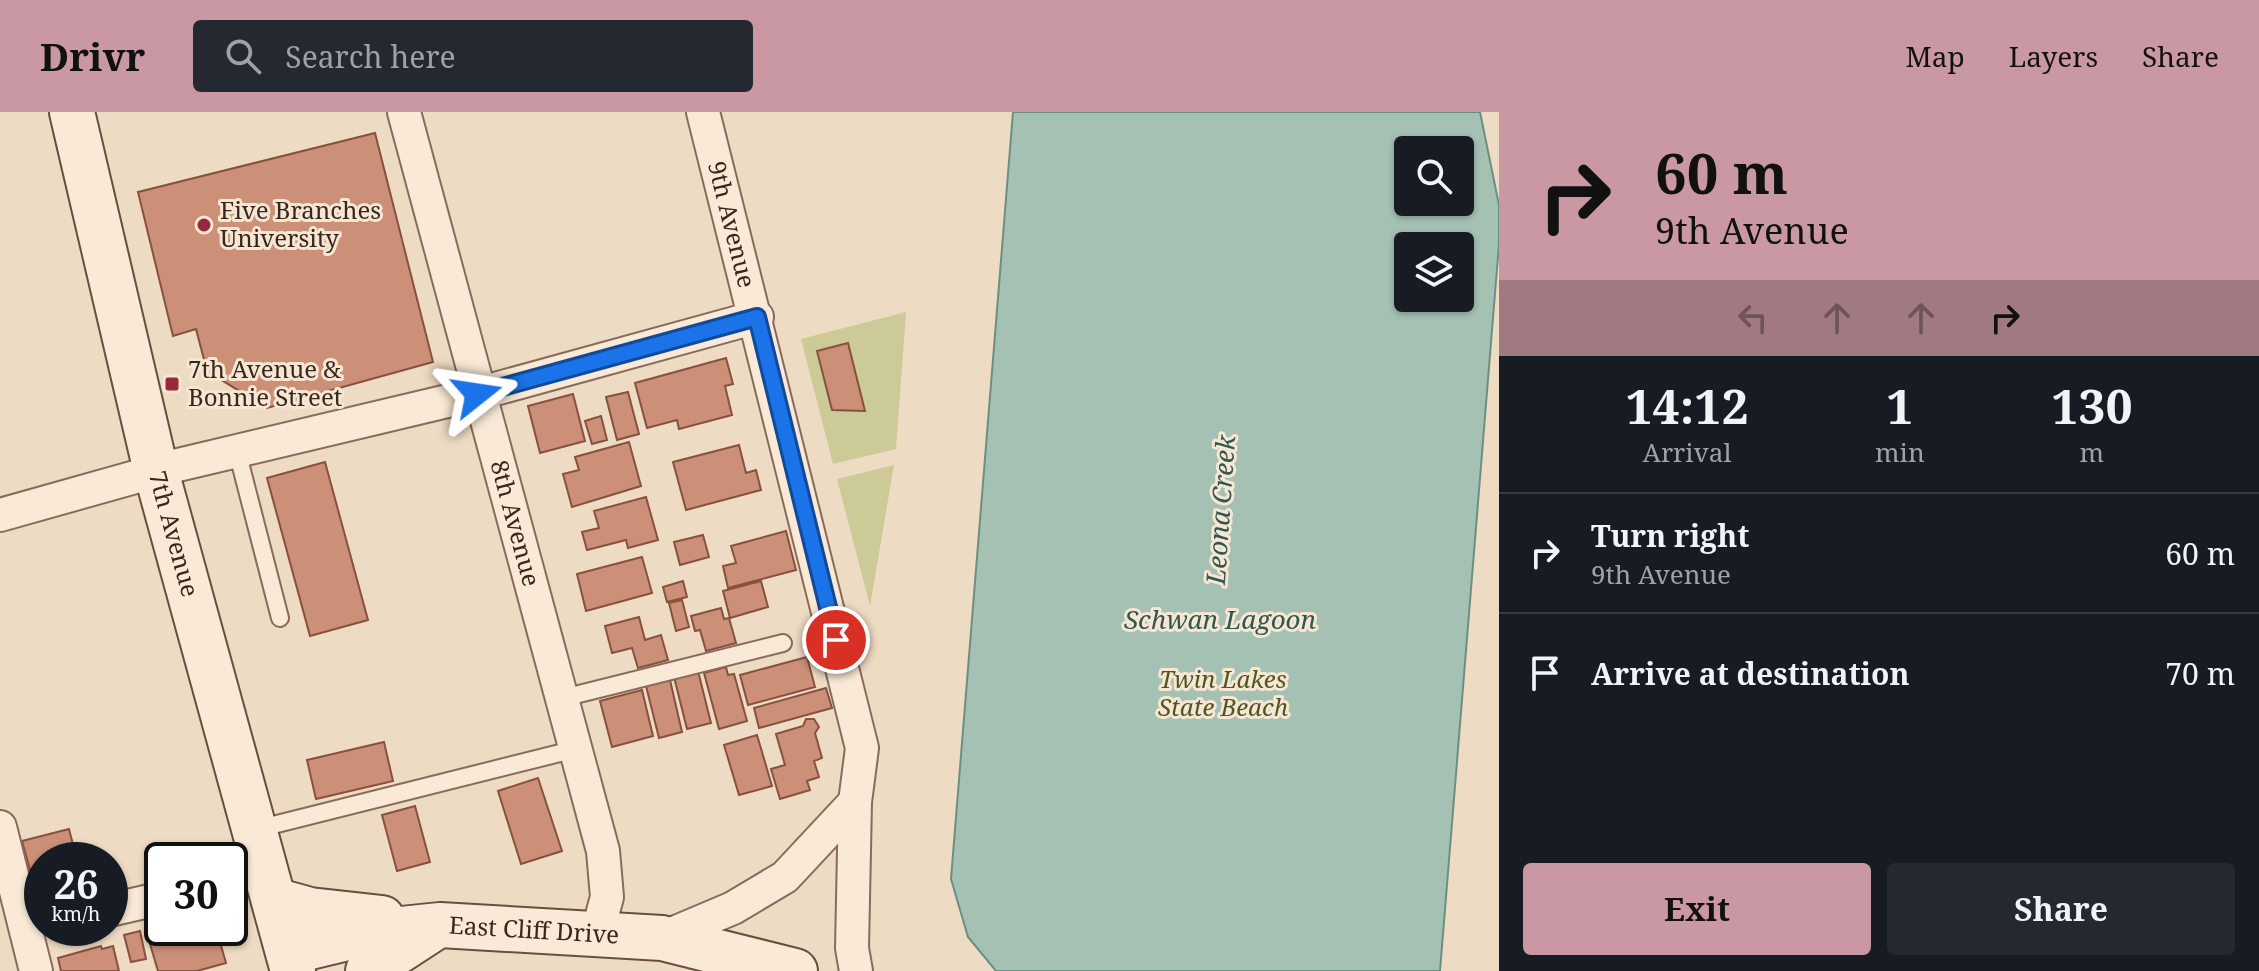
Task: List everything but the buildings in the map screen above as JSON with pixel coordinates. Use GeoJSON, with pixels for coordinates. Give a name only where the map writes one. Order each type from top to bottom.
{"type":"FeatureCollection","features":[{"type":"Feature","properties":{"kind":"main road","name":"7th Avenue"},"geometry":{"type":"LineString","coordinates":[[72,112],[156,471],[291,962]]}},
{"type":"Feature","properties":{"kind":"main road"},"geometry":{"type":"LineString","coordinates":[[274,900],[310,910],[440,925]]}},
{"type":"Feature","properties":{"kind":"main road","name":"East Cliff Drive"},"geometry":{"type":"LineString","coordinates":[[291,962],[372,932],[440,925],[662,938],[795,971]]}},
{"type":"Feature","properties":{"kind":"main road"},"geometry":{"type":"LineString","coordinates":[[368,971],[440,925]]}},
{"type":"Feature","properties":{"kind":"street","name":"8th Avenue"},"geometry":{"type":"LineString","coordinates":[[404,112],[477,394],[607,867],[607,897],[597,934]]}},
{"type":"Feature","properties":{"kind":"street","name":"9th Avenue"},"geometry":{"type":"LineString","coordinates":[[703,112],[757,317],[862,748],[855,802],[852,948],[856,971]]}},
{"type":"Feature","properties":{"kind":"street"},"geometry":{"type":"LineString","coordinates":[[0,515],[156,471],[477,394],[757,317]]}},
{"type":"Feature","properties":{"kind":"street"},"geometry":{"type":"LineString","coordinates":[[662,938],[733,908],[785,877],[855,802]]}},
{"type":"Feature","properties":{"kind":"street"},"geometry":{"type":"LineString","coordinates":[[0,827],[22,930],[36,971]]}},
{"type":"Feature","properties":{"kind":"lane"},"geometry":{"type":"LineString","coordinates":[[237,451],[280,618]]}},
{"type":"Feature","properties":{"kind":"lane"},"geometry":{"type":"LineString","coordinates":[[563,698],[783,643]]}},
{"type":"Feature","properties":{"kind":"lane"},"geometry":{"type":"LineString","coordinates":[[255,830],[576,749]]}},
{"type":"Feature","properties":{"kind":"shaded area"},"geometry":{"type":"Polygon","coordinates":[[[906,312],[896,449],[833,464],[801,339],[906,312]]]}},
{"type":"Feature","properties":{"kind":"shaded area"},"geometry":{"type":"Polygon","coordinates":[[[894,465],[870,606],[837,479],[894,465]]]}},
{"type":"Feature","properties":{"kind":"water","name":"Schwan Lagoon"},"geometry":{"type":"Polygon","coordinates":[[[1013,112],[1480,112],[1499,205],[1499,244],[1440,971],[996,971],[968,937],[951,879],[1013,112]]]}},
{"type":"Feature","properties":{"kind":"place","name":"Five Branches University"},"geometry":{"type":"Point","coordinates":[204,225]}},
{"type":"Feature","properties":{"kind":"place","name":"7th Avenue & Bonnie Street"},"geometry":{"type":"Point","coordinates":[172,384]}},
{"type":"Feature","properties":{"kind":"route"},"geometry":{"type":"LineString","coordinates":[[477,394],[757,317],[836,640]]}},
{"type":"Feature","properties":{"kind":"water label","name":"Leona Creek"},"geometry":{"type":"Point","coordinates":[1221,510]}},
{"type":"Feature","properties":{"kind":"park label","name":"Twin Lakes State Beach"},"geometry":{"type":"Point","coordinates":[1223,694]}}]}
